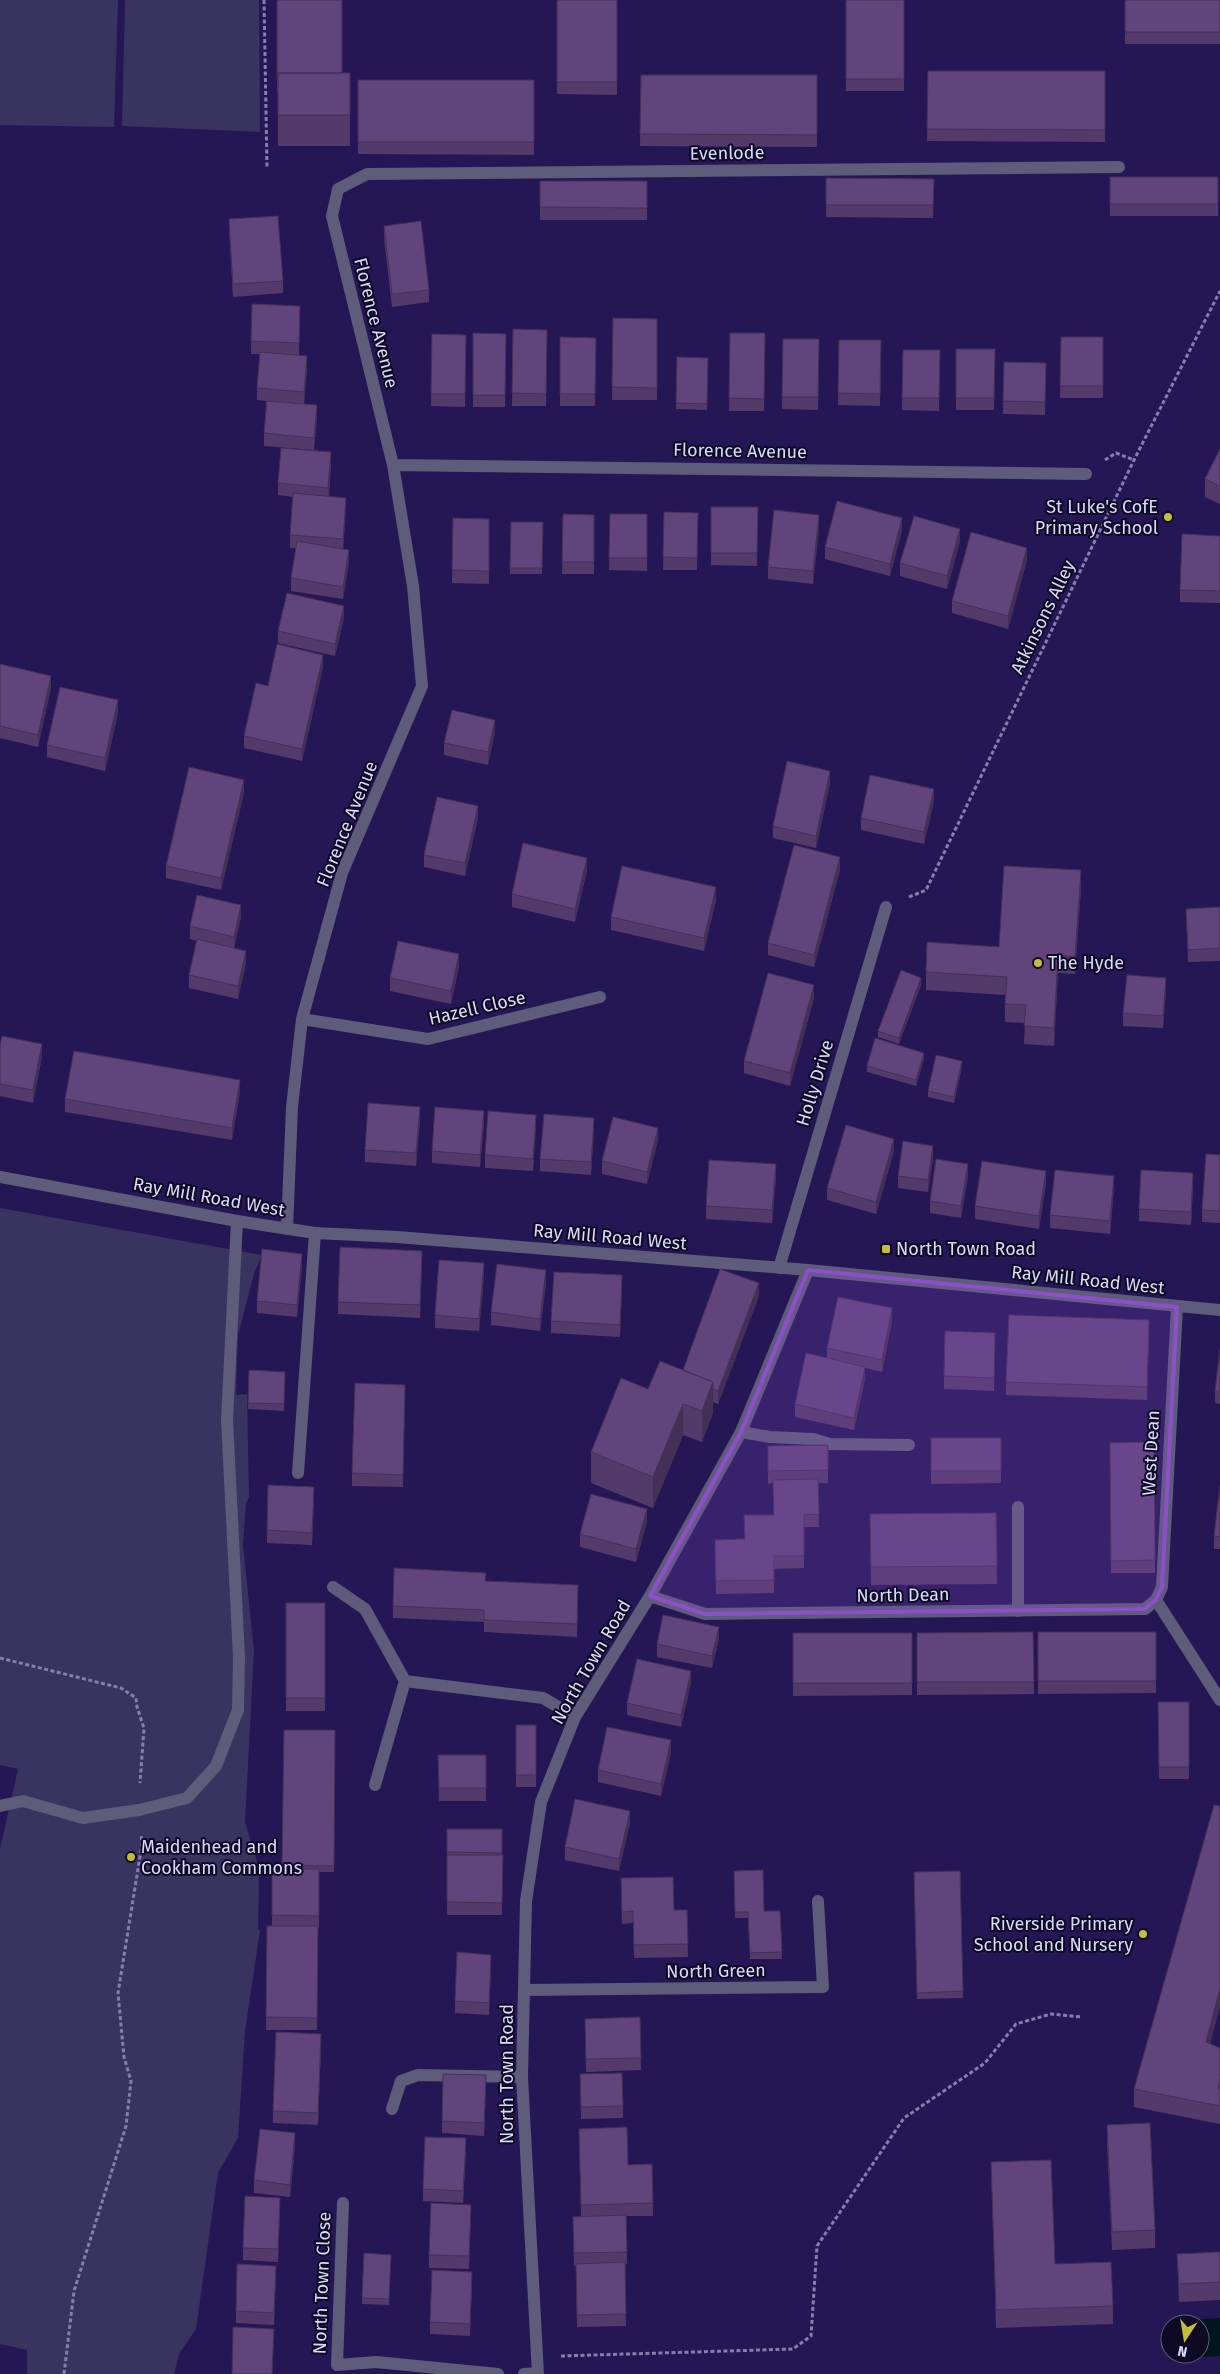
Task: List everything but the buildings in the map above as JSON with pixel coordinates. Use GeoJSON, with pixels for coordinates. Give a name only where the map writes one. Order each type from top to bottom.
{"type":"FeatureCollection","features":[{"type":"Feature","properties":{"kind":"street","name":"Evenlode"},"geometry":{"type":"LineString","coordinates":[[338,189],[367,174],[1120,167]]}},
{"type":"Feature","properties":{"kind":"street","name":"Florence Avenue"},"geometry":{"type":"LineString","coordinates":[[287,1229],[292,1107],[302,1019],[342,873],[422,686],[413,586],[393,465],[332,216],[338,189]]}},
{"type":"Feature","properties":{"kind":"street","name":"Florence Avenue"},"geometry":{"type":"LineString","coordinates":[[393,465],[1086,474]]}},
{"type":"Feature","properties":{"kind":"street","name":"Holly Drive"},"geometry":{"type":"LineString","coordinates":[[779,1268],[886,908]]}},
{"type":"Feature","properties":{"kind":"street","name":"Hazell Close"},"geometry":{"type":"LineString","coordinates":[[302,1019],[428,1039],[600,997]]}},
{"type":"Feature","properties":{"kind":"street","name":"Ray Mill Road West"},"geometry":{"type":"LineString","coordinates":[[0,1177],[237,1221],[315,1233],[397,1237],[808,1270],[1220,1310]]}},
{"type":"Feature","properties":{"kind":"street"},"geometry":{"type":"LineString","coordinates":[[0,1806],[22,1801],[83,1818],[139,1810],[187,1798],[216,1766],[238,1710],[239,1657],[227,1420],[237,1221]]}},
{"type":"Feature","properties":{"kind":"street"},"geometry":{"type":"LineString","coordinates":[[298,1473],[315,1233]]}},
{"type":"Feature","properties":{"kind":"street","name":"North Town Road"},"geometry":{"type":"LineString","coordinates":[[538,2374],[522,2077],[526,1901],[541,1802],[575,1718],[650,1596],[741,1432],[808,1270]]}},
{"type":"Feature","properties":{"kind":"street","name":"West Dean"},"geometry":{"type":"LineString","coordinates":[[1156,1600],[1162,1587],[1177,1307]]}},
{"type":"Feature","properties":{"kind":"street"},"geometry":{"type":"LineString","coordinates":[[741,1432],[770,1437],[813,1439],[830,1444],[909,1445]]}},
{"type":"Feature","properties":{"kind":"street"},"geometry":{"type":"LineString","coordinates":[[1018,1507],[1018,1611]]}},
{"type":"Feature","properties":{"kind":"street"},"geometry":{"type":"LineString","coordinates":[[333,1587],[365,1610],[405,1681],[375,1785]]}},
{"type":"Feature","properties":{"kind":"street","name":"North Dean"},"geometry":{"type":"LineString","coordinates":[[650,1596],[705,1614],[1144,1609],[1156,1600]]}},
{"type":"Feature","properties":{"kind":"street"},"geometry":{"type":"LineString","coordinates":[[1156,1600],[1220,1700]]}},
{"type":"Feature","properties":{"kind":"street"},"geometry":{"type":"LineString","coordinates":[[405,1681],[543,1698],[575,1718]]}},
{"type":"Feature","properties":{"kind":"street","name":"North Green"},"geometry":{"type":"LineString","coordinates":[[524,1990],[823,1987],[818,1901]]}},
{"type":"Feature","properties":{"kind":"street"},"geometry":{"type":"LineString","coordinates":[[392,2109],[401,2081],[418,2075],[522,2077]]}},
{"type":"Feature","properties":{"kind":"street","name":"North Town Close"},"geometry":{"type":"LineString","coordinates":[[343,2203],[336,2369],[376,2362],[498,2374]]}},
{"type":"Feature","properties":{"kind":"street"},"geometry":{"type":"LineString","coordinates":[[524,2374],[538,2374]]}},
{"type":"Feature","properties":{"kind":"path"},"geometry":{"type":"LineString","coordinates":[[264,0],[267,168]]}},
{"type":"Feature","properties":{"kind":"path","name":"Atkinsons Alley"},"geometry":{"type":"LineString","coordinates":[[886,908],[926,890],[1134,460],[1220,291]]}},
{"type":"Feature","properties":{"kind":"path"},"geometry":{"type":"LineString","coordinates":[[0,1658],[121,1688],[136,1698],[137,1708],[144,1728],[139,1810],[142,1844],[118,1993],[124,2057],[131,2081],[126,2126],[74,2291],[64,2374]]}},
{"type":"Feature","properties":{"kind":"path"},"geometry":{"type":"LineString","coordinates":[[536,2356],[793,2349],[811,2336],[817,2246],[904,2118],[985,2063],[1016,2024],[1052,2014],[1082,2018]]}},
{"type":"Feature","properties":{"kind":"highlighted area"},"geometry":{"type":"Polygon","coordinates":[[[808,1270],[1177,1307],[1162,1587],[1156,1600],[1145,1609],[705,1614],[650,1596],[741,1432],[808,1270]]]}},
{"type":"Feature","properties":{"kind":"shaded area"},"geometry":{"type":"Polygon","coordinates":[[[0,0],[118,0],[114,127],[0,125],[0,0]]]}},
{"type":"Feature","properties":{"kind":"shaded area"},"geometry":{"type":"Polygon","coordinates":[[[125,0],[259,0],[260,132],[122,126],[125,0]]]}},
{"type":"Feature","properties":{"kind":"shaded area"},"geometry":{"type":"Polygon","coordinates":[[[0,1208],[262,1255],[254,1274],[238,1335],[236,1395],[247,1394],[249,1497],[246,1503],[243,1545],[254,1651],[245,1822],[261,1875],[259,1876],[258,1929],[260,1930],[245,2031],[238,2138],[218,2173],[196,2329],[179,2354],[174,2374],[27,2374],[27,2350],[0,2344],[0,1849],[18,1769],[0,1765],[0,1208]]]}},
{"type":"Feature","properties":{"kind":"water"},"geometry":{"type":"Polygon","coordinates":[[[1220,2318],[1220,2356],[1210,2357],[1210,2319],[1220,2318]]]}},
{"type":"Feature","properties":{"kind":"place","name":"St Luke's CofE Primary School"},"geometry":{"type":"Point","coordinates":[1168,517]}},
{"type":"Feature","properties":{"kind":"place","name":"The Hyde"},"geometry":{"type":"Point","coordinates":[1038,963]}},
{"type":"Feature","properties":{"kind":"place","name":"North Town Road"},"geometry":{"type":"Point","coordinates":[886,1249]}},
{"type":"Feature","properties":{"kind":"place","name":"Maidenhead and Cookham Commons"},"geometry":{"type":"Point","coordinates":[131,1857]}},
{"type":"Feature","properties":{"kind":"place","name":"Riverside Primary School and Nursery"},"geometry":{"type":"Point","coordinates":[1143,1934]}}]}
